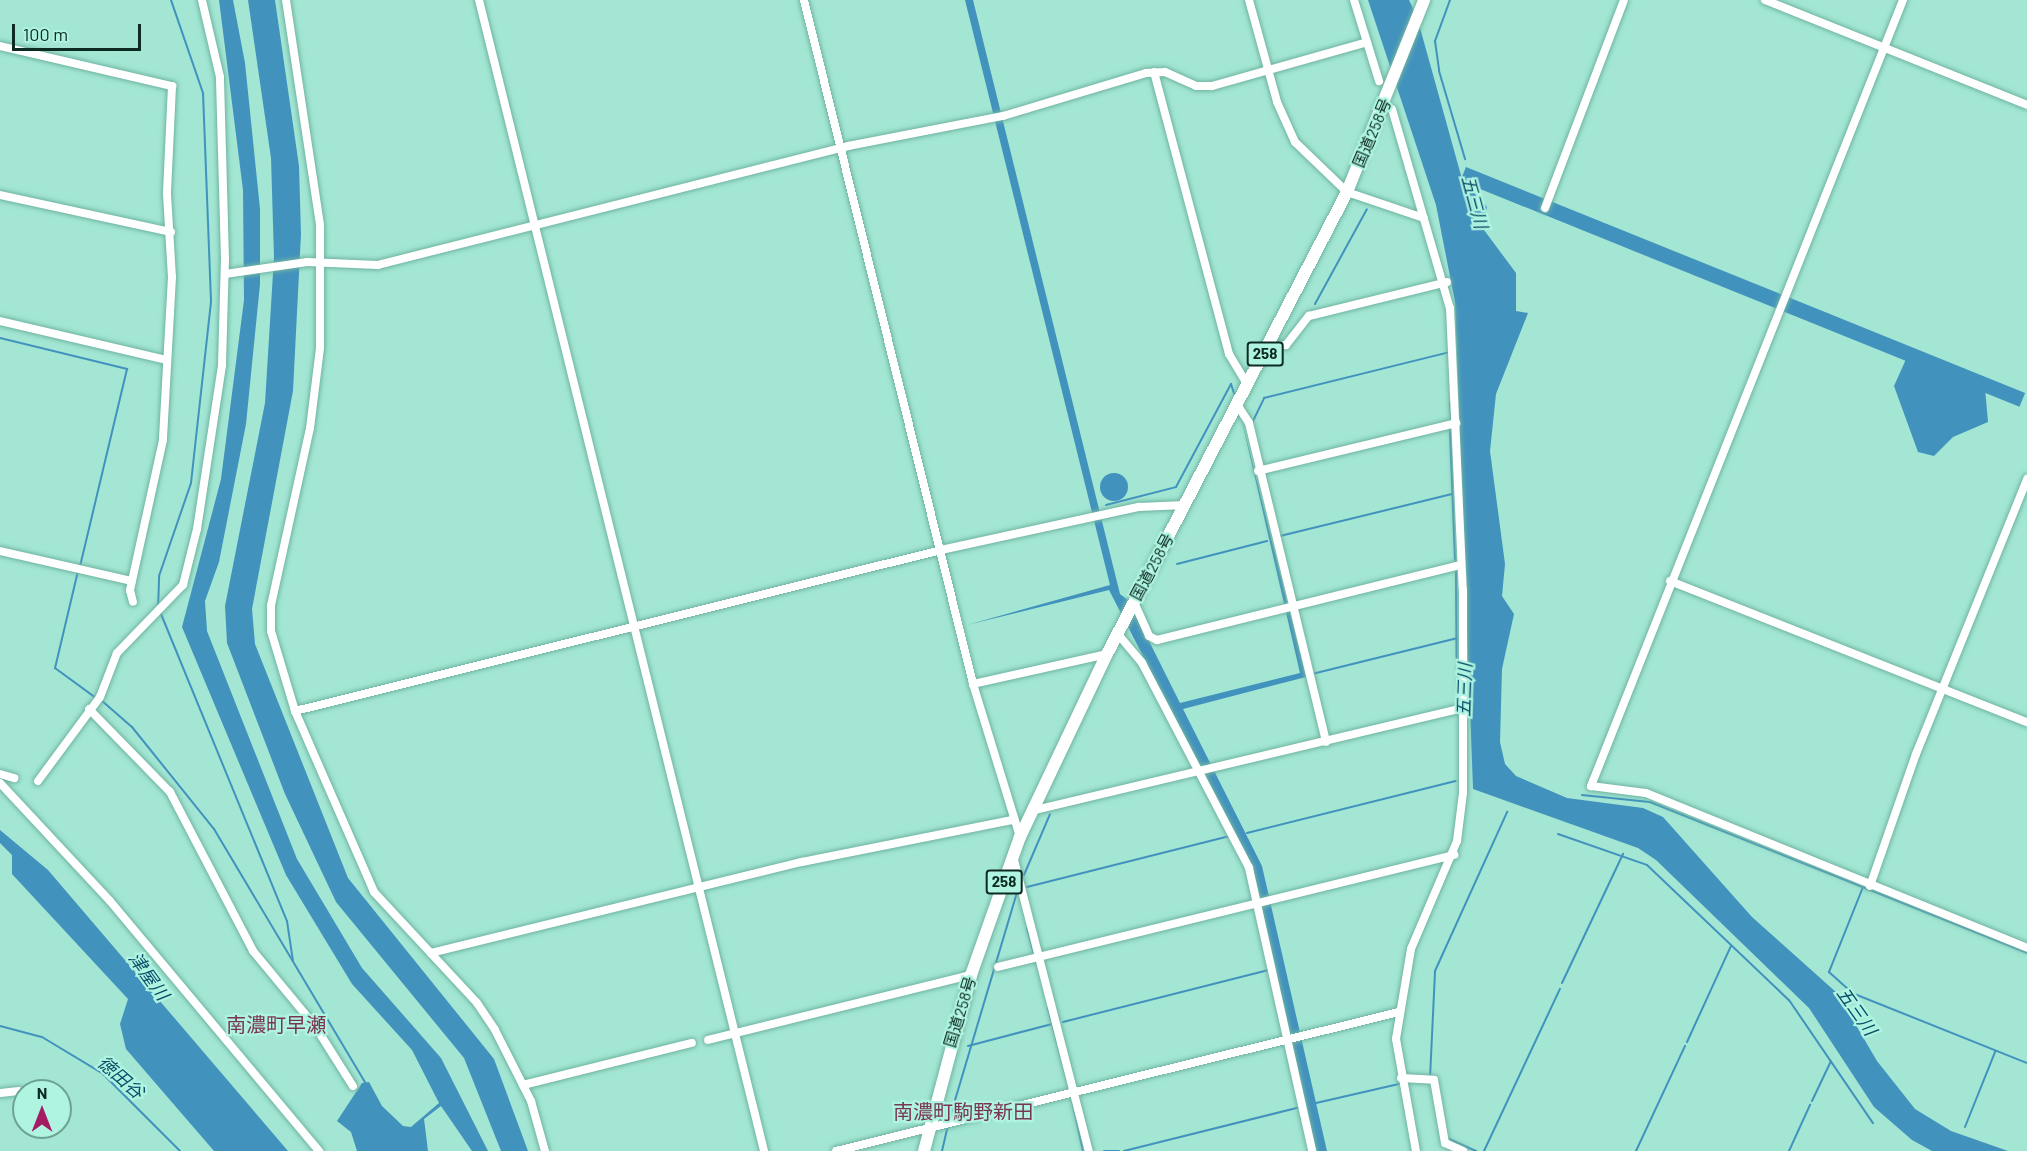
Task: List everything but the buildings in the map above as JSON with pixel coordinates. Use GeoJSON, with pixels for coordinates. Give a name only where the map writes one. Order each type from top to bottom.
{"type":"FeatureCollection","features":[{"type":"Feature","properties":{"kind":"highway","name":"国道258号"},"geometry":{"type":"LineString","coordinates":[[924,1151],[971,975],[1031,811],[1119,630],[1238,406],[1347,192],[1424,2]]}},
{"type":"Feature","properties":{"kind":"street"},"geometry":{"type":"LineString","coordinates":[[38,781],[89,709],[117,653],[183,585],[213,448],[225,274],[220,77],[202,0]]}},
{"type":"Feature","properties":{"kind":"street"},"geometry":{"type":"LineString","coordinates":[[286,0],[310,134],[322,263],[320,348],[310,428],[271,606],[271,631],[295,711],[374,892],[477,1003],[523,1085],[545,1151]]}},
{"type":"Feature","properties":{"kind":"street"},"geometry":{"type":"LineString","coordinates":[[479,0],[532,225],[636,626],[764,1151]]}},
{"type":"Feature","properties":{"kind":"street"},"geometry":{"type":"LineString","coordinates":[[804,0],[973,684],[1012,820],[1020,837]]}},
{"type":"Feature","properties":{"kind":"street"},"geometry":{"type":"LineString","coordinates":[[1249,0],[1266,67],[1295,142],[1347,192],[1424,218]]}},
{"type":"Feature","properties":{"kind":"street"},"geometry":{"type":"LineString","coordinates":[[1354,0],[1379,81]]}},
{"type":"Feature","properties":{"kind":"street"},"geometry":{"type":"LineString","coordinates":[[1545,208],[1624,0]]}},
{"type":"Feature","properties":{"kind":"street"},"geometry":{"type":"LineString","coordinates":[[1765,0],[2027,105]]}},
{"type":"Feature","properties":{"kind":"street"},"geometry":{"type":"LineString","coordinates":[[1903,0],[1789,293],[1670,581],[1591,786],[1646,793],[2027,948]]}},
{"type":"Feature","properties":{"kind":"street"},"geometry":{"type":"LineString","coordinates":[[225,274],[307,262],[378,265],[839,149],[1003,116],[1154,72],[1212,86],[1266,67],[1367,42]]}},
{"type":"Feature","properties":{"kind":"street"},"geometry":{"type":"LineString","coordinates":[[0,46],[172,87],[171,232],[166,360],[156,488],[132,581],[134,602]]}},
{"type":"Feature","properties":{"kind":"street"},"geometry":{"type":"LineString","coordinates":[[1154,72],[1229,354],[1248,386]]}},
{"type":"Feature","properties":{"kind":"street"},"geometry":{"type":"LineString","coordinates":[[1392,109],[1424,218],[1447,282],[1456,423],[1461,565],[1464,708],[1454,855],[1411,948],[1399,1012],[1401,1078],[1416,1151]]}},
{"type":"Feature","properties":{"kind":"street"},"geometry":{"type":"LineString","coordinates":[[0,195],[171,232]]}},
{"type":"Feature","properties":{"kind":"street"},"geometry":{"type":"LineString","coordinates":[[1268,347],[1286,345],[1309,316],[1447,282]]}},
{"type":"Feature","properties":{"kind":"street"},"geometry":{"type":"LineString","coordinates":[[0,321],[166,360]]}},
{"type":"Feature","properties":{"kind":"street"},"geometry":{"type":"LineString","coordinates":[[1238,406],[1249,423],[1288,607],[1326,742]]}},
{"type":"Feature","properties":{"kind":"street"},"geometry":{"type":"LineString","coordinates":[[1258,471],[1456,423]]}},
{"type":"Feature","properties":{"kind":"street"},"geometry":{"type":"LineString","coordinates":[[1870,886],[1942,689],[2027,479]]}},
{"type":"Feature","properties":{"kind":"street"},"geometry":{"type":"LineString","coordinates":[[295,711],[940,550],[1151,505],[1185,505]]}},
{"type":"Feature","properties":{"kind":"street"},"geometry":{"type":"LineString","coordinates":[[0,551],[132,581]]}},
{"type":"Feature","properties":{"kind":"street"},"geometry":{"type":"LineString","coordinates":[[1134,602],[1149,636],[1158,640],[1461,565]]}},
{"type":"Feature","properties":{"kind":"street"},"geometry":{"type":"LineString","coordinates":[[1670,581],[2027,722]]}},
{"type":"Feature","properties":{"kind":"street"},"geometry":{"type":"LineString","coordinates":[[1119,630],[1142,663],[1244,857],[1257,903],[1312,1151]]}},
{"type":"Feature","properties":{"kind":"street"},"geometry":{"type":"LineString","coordinates":[[973,684],[1107,654]]}},
{"type":"Feature","properties":{"kind":"street"},"geometry":{"type":"LineString","coordinates":[[1031,811],[1200,774],[1464,708]]}},
{"type":"Feature","properties":{"kind":"street"},"geometry":{"type":"LineString","coordinates":[[89,709],[170,792],[253,951],[315,1026],[353,1086]]}},
{"type":"Feature","properties":{"kind":"street"},"geometry":{"type":"LineString","coordinates":[[0,774],[14,778]]}},
{"type":"Feature","properties":{"kind":"street"},"geometry":{"type":"LineString","coordinates":[[0,783],[110,901],[319,1151]]}},
{"type":"Feature","properties":{"kind":"street"},"geometry":{"type":"LineString","coordinates":[[431,953],[700,888],[1012,820]]}},
{"type":"Feature","properties":{"kind":"street"},"geometry":{"type":"LineString","coordinates":[[998,967],[1454,855]]}},
{"type":"Feature","properties":{"kind":"street"},"geometry":{"type":"LineString","coordinates":[[1013,856],[1089,1151]]}},
{"type":"Feature","properties":{"kind":"street"},"geometry":{"type":"LineString","coordinates":[[708,1040],[971,975]]}},
{"type":"Feature","properties":{"kind":"street"},"geometry":{"type":"LineString","coordinates":[[836,1151],[1399,1012]]}},
{"type":"Feature","properties":{"kind":"street"},"geometry":{"type":"LineString","coordinates":[[523,1085],[692,1043]]}},
{"type":"Feature","properties":{"kind":"street"},"geometry":{"type":"LineString","coordinates":[[1401,1078],[1434,1080],[1444,1143],[1463,1151]]}},
{"type":"Feature","properties":{"kind":"water"},"geometry":{"type":"Polygon","coordinates":[[[219,0],[233,0],[245,63],[260,209],[260,284],[246,424],[219,562],[205,601],[207,631],[297,859],[362,968],[441,1058],[488,1151],[472,1151],[441,1106],[424,1119],[428,1151],[357,1151],[351,1132],[337,1121],[362,1083],[369,1082],[382,1106],[403,1126],[411,1127],[439,1103],[412,1050],[352,984],[286,875],[182,627],[221,479],[244,300],[243,190],[219,0]]]}},
{"type":"Feature","properties":{"kind":"water"},"geometry":{"type":"Polygon","coordinates":[[[248,0],[275,0],[299,166],[301,234],[293,391],[252,609],[255,644],[348,878],[494,1059],[528,1151],[501,1151],[464,1058],[336,902],[285,794],[227,643],[225,606],[265,403],[274,257],[271,158],[248,0]]]}},
{"type":"Feature","properties":{"kind":"water"},"geometry":{"type":"Polygon","coordinates":[[[965,0],[973,0],[1120,594],[1129,601],[1180,703],[1300,673],[1241,417],[1306,677],[1183,709],[1262,866],[1327,1151],[1315,1151],[1246,856],[1109,590],[967,625],[1110,585],[965,0]]]}},
{"type":"Feature","properties":{"kind":"water","name":"五三川"},"geometry":{"type":"Polygon","coordinates":[[[1368,0],[1409,0],[1417,17],[1462,179],[1487,207],[1484,230],[1516,273],[1516,311],[1528,313],[1496,394],[1490,451],[1505,564],[1502,596],[1514,614],[1502,669],[1500,742],[1505,764],[1516,776],[1567,798],[1643,808],[1663,817],[1752,917],[1837,993],[1877,1061],[1915,1109],[1951,1131],[2008,1151],[1932,1151],[1912,1140],[1874,1107],[1809,1008],[1656,860],[1638,848],[1473,789],[1455,302],[1436,205],[1368,0]]]}},
{"type":"Feature","properties":{"kind":"water"},"geometry":{"type":"Polygon","coordinates":[[[1466,167],[2025,393],[2019,407],[1460,181],[1466,167]]]}},
{"type":"Feature","properties":{"kind":"water"},"geometry":{"type":"Polygon","coordinates":[[[1907,357],[1985,388],[1988,422],[1953,437],[1934,456],[1918,452],[1894,386],[1907,357]]]}},
{"type":"Feature","properties":{"kind":"water"},"geometry":{"type":"Polygon","coordinates":[[[1114,473],[1124,477],[1128,487],[1124,497],[1114,501],[1104,497],[1100,487],[1104,477],[1114,473]]]}},
{"type":"Feature","properties":{"kind":"water"},"geometry":{"type":"Polygon","coordinates":[[[0,830],[48,870],[288,1151],[214,1151],[126,1049],[120,1024],[128,999],[12,874],[12,855],[0,843],[0,830]]]}},
{"type":"Feature","properties":{"kind":"waterway"},"geometry":{"type":"LineString","coordinates":[[158,609],[159,576],[191,483],[211,301],[203,93],[171,0]]}},
{"type":"Feature","properties":{"kind":"waterway"},"geometry":{"type":"LineString","coordinates":[[1450,0],[1435,41],[1439,71],[1465,159]]}},
{"type":"Feature","properties":{"kind":"waterway"},"geometry":{"type":"LineString","coordinates":[[1315,304],[1367,209]]}},
{"type":"Feature","properties":{"kind":"waterway"},"geometry":{"type":"LineString","coordinates":[[0,338],[127,369],[80,566]]}},
{"type":"Feature","properties":{"kind":"waterway"},"geometry":{"type":"LineString","coordinates":[[1252,423],[1264,398],[1450,352]]}},
{"type":"Feature","properties":{"kind":"waterway"},"geometry":{"type":"LineString","coordinates":[[1231,384],[1235,396]]}},
{"type":"Feature","properties":{"kind":"waterway"},"geometry":{"type":"LineString","coordinates":[[1106,505],[1176,487],[1231,384]]}},
{"type":"Feature","properties":{"kind":"waterway"},"geometry":{"type":"LineString","coordinates":[[1450,403],[1451,419]]}},
{"type":"Feature","properties":{"kind":"waterway"},"geometry":{"type":"LineString","coordinates":[[1450,430],[1455,560]]}},
{"type":"Feature","properties":{"kind":"waterway"},"geometry":{"type":"LineString","coordinates":[[1280,536],[1452,494]]}},
{"type":"Feature","properties":{"kind":"waterway"},"geometry":{"type":"LineString","coordinates":[[1177,564],[1267,541]]}},
{"type":"Feature","properties":{"kind":"waterway"},"geometry":{"type":"LineString","coordinates":[[78,571],[55,668],[96,698]]}},
{"type":"Feature","properties":{"kind":"waterway","name":"五三川"},"geometry":{"type":"LineString","coordinates":[[1456,572],[1457,704]]}},
{"type":"Feature","properties":{"kind":"waterway"},"geometry":{"type":"LineString","coordinates":[[161,614],[287,921],[293,961]]}},
{"type":"Feature","properties":{"kind":"waterway"},"geometry":{"type":"LineString","coordinates":[[1312,674],[1457,638]]}},
{"type":"Feature","properties":{"kind":"waterway"},"geometry":{"type":"LineString","coordinates":[[101,700],[132,727],[214,829],[366,1084]]}},
{"type":"Feature","properties":{"kind":"waterway"},"geometry":{"type":"LineString","coordinates":[[1247,833],[1456,781]]}},
{"type":"Feature","properties":{"kind":"waterway"},"geometry":{"type":"LineString","coordinates":[[1582,795],[1650,802],[2027,953]]}},
{"type":"Feature","properties":{"kind":"waterway"},"geometry":{"type":"LineString","coordinates":[[1430,1078],[1435,971],[1507,812]]}},
{"type":"Feature","properties":{"kind":"waterway"},"geometry":{"type":"LineString","coordinates":[[1024,875],[1050,814]]}},
{"type":"Feature","properties":{"kind":"waterway"},"geometry":{"type":"LineString","coordinates":[[1558,834],[1647,865],[1789,1000],[1873,1123]]}},
{"type":"Feature","properties":{"kind":"waterway"},"geometry":{"type":"LineString","coordinates":[[1027,887],[1230,836]]}},
{"type":"Feature","properties":{"kind":"waterway"},"geometry":{"type":"LineString","coordinates":[[1562,983],[1623,854]]}},
{"type":"Feature","properties":{"kind":"waterway","name":"五三川"},"geometry":{"type":"LineString","coordinates":[[1863,887],[1829,972],[1852,993],[2027,1063]]}},
{"type":"Feature","properties":{"kind":"waterway"},"geometry":{"type":"LineString","coordinates":[[950,1117],[1018,889]]}},
{"type":"Feature","properties":{"kind":"waterway"},"geometry":{"type":"LineString","coordinates":[[1027,928],[1034,954]]}},
{"type":"Feature","properties":{"kind":"waterway"},"geometry":{"type":"LineString","coordinates":[[1687,1042],[1731,946]]}},
{"type":"Feature","properties":{"kind":"waterway"},"geometry":{"type":"LineString","coordinates":[[1063,1022],[1268,970]]}},
{"type":"Feature","properties":{"kind":"waterway"},"geometry":{"type":"LineString","coordinates":[[1484,1151],[1560,989]]}},
{"type":"Feature","properties":{"kind":"waterway"},"geometry":{"type":"LineString","coordinates":[[1048,1008],[1070,1091]]}},
{"type":"Feature","properties":{"kind":"waterway"},"geometry":{"type":"LineString","coordinates":[[968,1046],[1052,1024]]}},
{"type":"Feature","properties":{"kind":"waterway","name":"徳田谷"},"geometry":{"type":"LineString","coordinates":[[0,1026],[42,1037],[102,1073],[180,1151]]}},
{"type":"Feature","properties":{"kind":"waterway"},"geometry":{"type":"LineString","coordinates":[[1636,1151],[1685,1046]]}},
{"type":"Feature","properties":{"kind":"waterway"},"geometry":{"type":"LineString","coordinates":[[1965,1127],[1995,1052]]}},
{"type":"Feature","properties":{"kind":"waterway"},"geometry":{"type":"LineString","coordinates":[[1812,1101],[1831,1061]]}},
{"type":"Feature","properties":{"kind":"waterway"},"geometry":{"type":"LineString","coordinates":[[1316,1103],[1399,1084]]}},
{"type":"Feature","properties":{"kind":"waterway"},"geometry":{"type":"LineString","coordinates":[[1071,1095],[1083,1151]]}},
{"type":"Feature","properties":{"kind":"waterway"},"geometry":{"type":"LineString","coordinates":[[1789,1151],[1810,1105]]}},
{"type":"Feature","properties":{"kind":"waterway"},"geometry":{"type":"LineString","coordinates":[[1124,1151],[1300,1107]]}},
{"type":"Feature","properties":{"kind":"waterway"},"geometry":{"type":"LineString","coordinates":[[942,1151],[948,1126]]}},
{"type":"Feature","properties":{"kind":"waterway"},"geometry":{"type":"LineString","coordinates":[[1449,1139],[1476,1151]]}},
{"type":"Feature","properties":{"kind":"waterway"},"geometry":{"type":"LineString","coordinates":[[1104,1151],[1119,1151]]}},
{"type":"Feature","properties":{"kind":"district","name":"南濃町早瀬"},"geometry":{"type":"Point","coordinates":[276,1024]}},
{"type":"Feature","properties":{"kind":"district","name":"南濃町駒野新田"},"geometry":{"type":"Point","coordinates":[963,1111]}},
{"type":"Feature","properties":{"kind":"water label","name":"津屋川"},"geometry":{"type":"Point","coordinates":[149,976]}}]}
